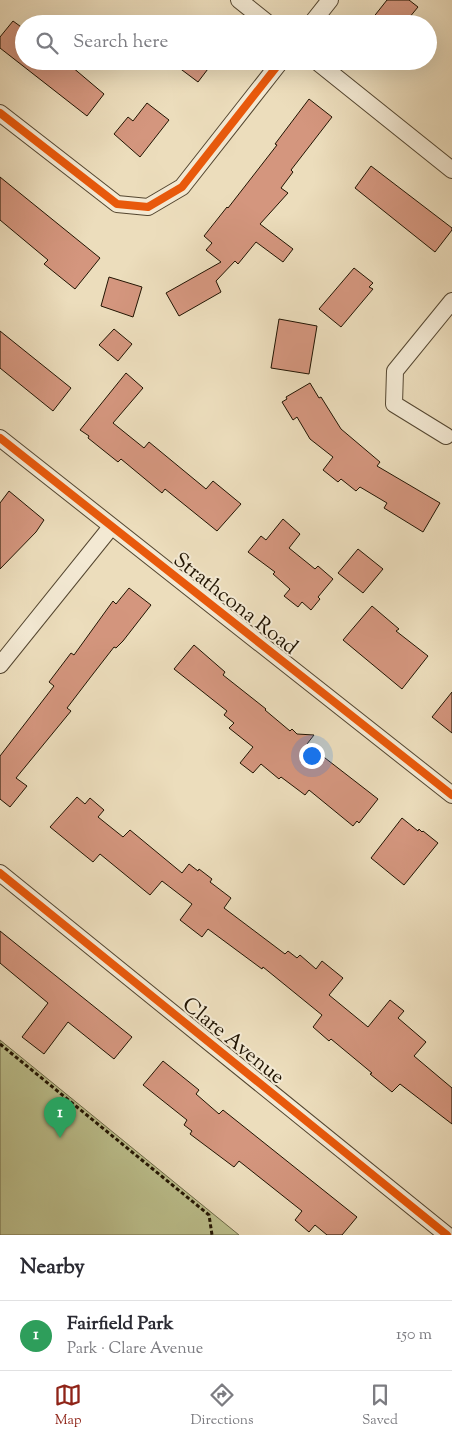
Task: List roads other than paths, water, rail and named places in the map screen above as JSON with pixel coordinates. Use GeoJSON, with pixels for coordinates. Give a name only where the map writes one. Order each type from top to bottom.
{"type":"FeatureCollection","features":[{"type":"Feature","properties":{"kind":"street"},"geometry":{"type":"LineString","coordinates":[[239,0],[258,15]]}},
{"type":"Feature","properties":{"kind":"street"},"geometry":{"type":"LineString","coordinates":[[318,15],[330,0]]}},
{"type":"Feature","properties":{"kind":"street"},"geometry":{"type":"LineString","coordinates":[[0,112],[117,204],[148,207],[182,187],[274,70]]}},
{"type":"Feature","properties":{"kind":"street"},"geometry":{"type":"LineString","coordinates":[[327,70],[452,170]]}},
{"type":"Feature","properties":{"kind":"street"},"geometry":{"type":"LineString","coordinates":[[446,436],[394,404],[395,371],[452,301]]}},
{"type":"Feature","properties":{"kind":"street","name":"Strathcona Road"},"geometry":{"type":"LineString","coordinates":[[0,438],[452,795]]}},
{"type":"Feature","properties":{"kind":"street"},"geometry":{"type":"LineString","coordinates":[[0,665],[111,527]]}},
{"type":"Feature","properties":{"kind":"street","name":"Clare Avenue"},"geometry":{"type":"LineString","coordinates":[[0,873],[447,1235]]}},
{"type":"Feature","properties":{"kind":"place","name":"Fairfield Park"},"geometry":{"type":"Point","coordinates":[60,1138]}}]}
